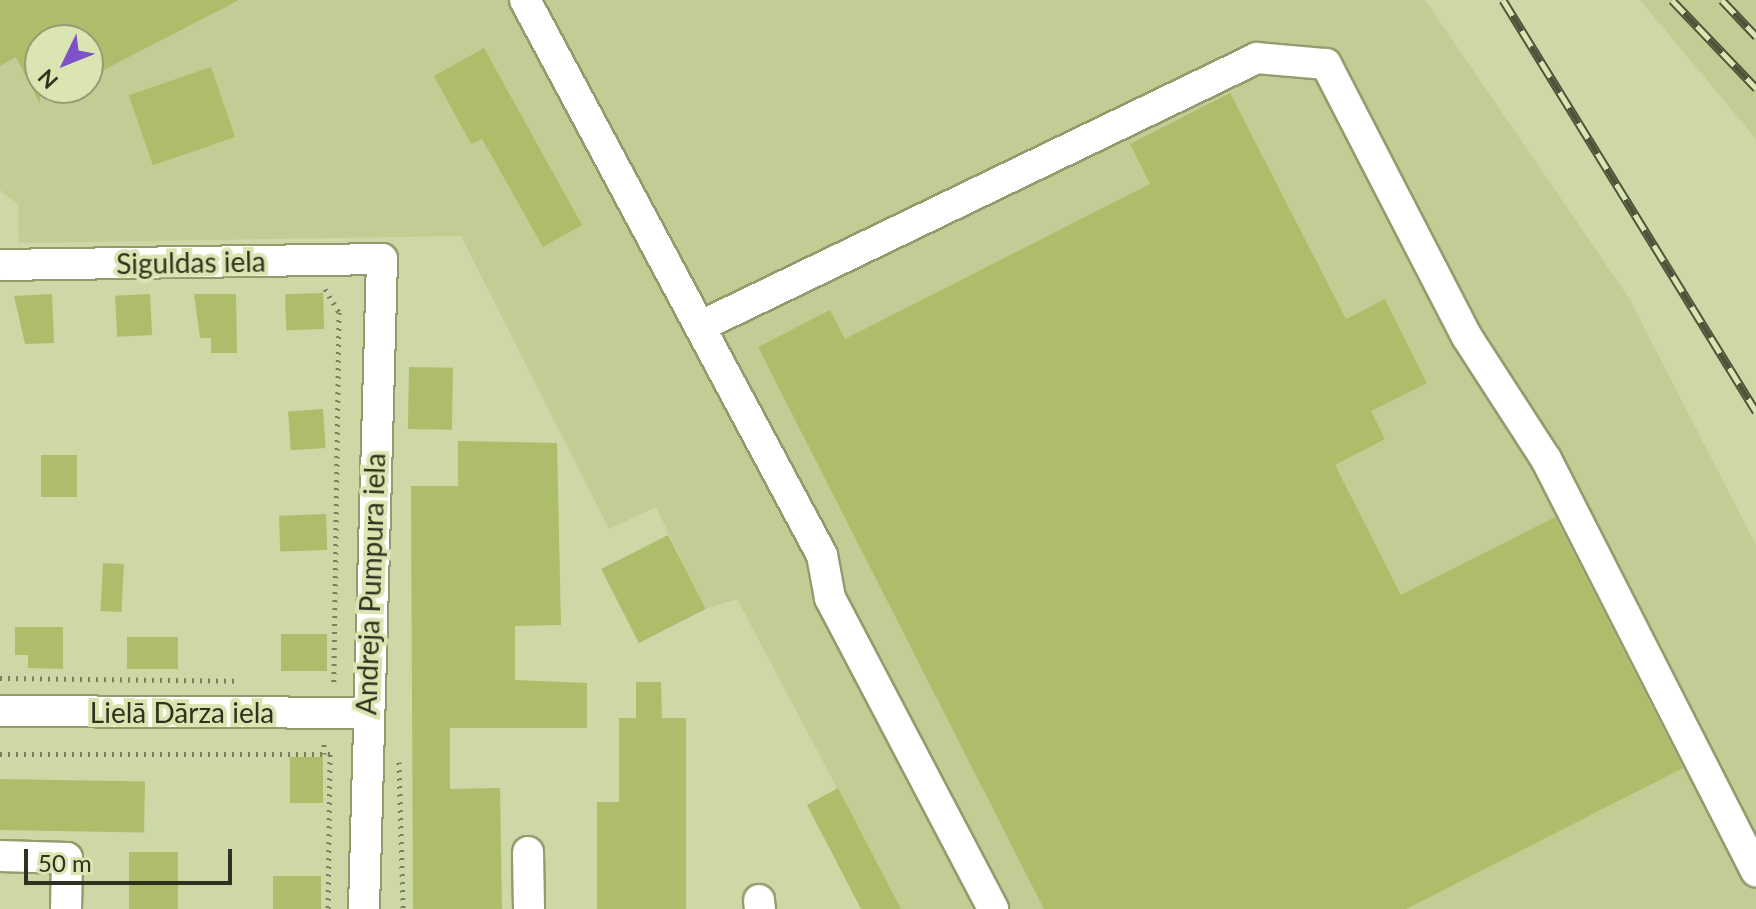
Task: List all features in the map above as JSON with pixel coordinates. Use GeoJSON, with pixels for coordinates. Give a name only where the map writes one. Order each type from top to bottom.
{"type":"FeatureCollection","features":[{"type":"Feature","properties":{"kind":"street"},"geometry":{"type":"LineString","coordinates":[[525,0],[703,325],[822,555],[830,598],[993,909]]}},
{"type":"Feature","properties":{"kind":"street"},"geometry":{"type":"LineString","coordinates":[[703,325],[1257,58],[1326,64],[1467,337],[1546,459],[1756,872]]}},
{"type":"Feature","properties":{"kind":"street","name":"Siguldas iela"},"geometry":{"type":"LineString","coordinates":[[0,265],[382,259]]}},
{"type":"Feature","properties":{"kind":"street","name":"Andreja Pumpura iela"},"geometry":{"type":"LineString","coordinates":[[364,909],[365,713],[382,259]]}},
{"type":"Feature","properties":{"kind":"street","name":"Lielā Dārza iela"},"geometry":{"type":"LineString","coordinates":[[0,711],[365,713]]}},
{"type":"Feature","properties":{"kind":"street"},"geometry":{"type":"LineString","coordinates":[[528,852],[529,909]]}},
{"type":"Feature","properties":{"kind":"street"},"geometry":{"type":"LineString","coordinates":[[0,856],[67,858],[66,909]]}},
{"type":"Feature","properties":{"kind":"path"},"geometry":{"type":"LineString","coordinates":[[317,282],[339,312],[336,682],[320,682]]}},
{"type":"Feature","properties":{"kind":"path"},"geometry":{"type":"LineString","coordinates":[[0,678],[240,681]]}},
{"type":"Feature","properties":{"kind":"path"},"geometry":{"type":"LineString","coordinates":[[0,754],[330,754],[328,909]]}},
{"type":"Feature","properties":{"kind":"shaded area"},"geometry":{"type":"Polygon","coordinates":[[[0,0],[1425,0],[1629,298],[1756,545],[1756,909],[901,909],[737,599],[705,609],[656,507],[609,529],[461,236],[19,243],[18,204],[0,190],[0,0]]]}},
{"type":"Feature","properties":{"kind":"shaded area"},"geometry":{"type":"Polygon","coordinates":[[[1640,0],[1756,0],[1756,139],[1640,0]]]}},
{"type":"Feature","properties":{"kind":"building"},"geometry":{"type":"Polygon","coordinates":[[[0,0],[239,0],[104,70],[104,24],[24,24],[24,73],[16,57],[0,66],[0,0]]]}},
{"type":"Feature","properties":{"kind":"building"},"geometry":{"type":"Polygon","coordinates":[[[484,48],[582,225],[543,247],[482,139],[471,144],[434,76],[484,48]]]}},
{"type":"Feature","properties":{"kind":"building"},"geometry":{"type":"Polygon","coordinates":[[[211,67],[235,137],[153,165],[129,95],[211,67]]]}},
{"type":"Feature","properties":{"kind":"building"},"geometry":{"type":"Polygon","coordinates":[[[1230,93],[1346,319],[1385,299],[1427,383],[1371,411],[1385,439],[1335,465],[1401,595],[1555,517],[1683,768],[1406,909],[1044,909],[758,347],[830,310],[845,339],[1150,184],[1130,144],[1230,93]]]}},
{"type":"Feature","properties":{"kind":"building"},"geometry":{"type":"Polygon","coordinates":[[[323,293],[324,329],[286,330],[285,294],[323,293]]]}},
{"type":"Feature","properties":{"kind":"building"},"geometry":{"type":"Polygon","coordinates":[[[52,294],[54,343],[25,344],[14,296],[52,294]]]}},
{"type":"Feature","properties":{"kind":"building"},"geometry":{"type":"Polygon","coordinates":[[[150,294],[152,335],[117,337],[115,296],[150,294]]]}},
{"type":"Feature","properties":{"kind":"building"},"geometry":{"type":"Polygon","coordinates":[[[194,294],[236,294],[237,353],[211,353],[211,338],[200,338],[194,294]]]}},
{"type":"Feature","properties":{"kind":"building"},"geometry":{"type":"Polygon","coordinates":[[[409,367],[453,368],[452,430],[408,429],[409,367]]]}},
{"type":"Feature","properties":{"kind":"building"},"geometry":{"type":"Polygon","coordinates":[[[323,409],[326,448],[291,450],[288,411],[323,409]]]}},
{"type":"Feature","properties":{"kind":"building"},"geometry":{"type":"Polygon","coordinates":[[[458,441],[557,443],[561,625],[515,626],[515,680],[587,683],[587,728],[450,728],[450,789],[500,788],[502,909],[413,909],[411,486],[458,486],[458,441]]]}},
{"type":"Feature","properties":{"kind":"building"},"geometry":{"type":"Polygon","coordinates":[[[41,455],[77,455],[77,497],[41,497],[41,455]]]}},
{"type":"Feature","properties":{"kind":"building"},"geometry":{"type":"Polygon","coordinates":[[[326,514],[327,550],[280,552],[279,516],[326,514]]]}},
{"type":"Feature","properties":{"kind":"building"},"geometry":{"type":"Polygon","coordinates":[[[668,535],[706,609],[639,643],[601,569],[668,535]]]}},
{"type":"Feature","properties":{"kind":"building"},"geometry":{"type":"Polygon","coordinates":[[[103,563],[124,564],[121,612],[100,611],[103,563]]]}},
{"type":"Feature","properties":{"kind":"building"},"geometry":{"type":"Polygon","coordinates":[[[15,627],[63,627],[63,669],[28,668],[28,655],[15,655],[15,627]]]}},
{"type":"Feature","properties":{"kind":"building"},"geometry":{"type":"Polygon","coordinates":[[[281,634],[327,634],[327,671],[281,671],[281,634]]]}},
{"type":"Feature","properties":{"kind":"building"},"geometry":{"type":"Polygon","coordinates":[[[127,637],[178,637],[178,669],[127,669],[127,637]]]}},
{"type":"Feature","properties":{"kind":"building"},"geometry":{"type":"Polygon","coordinates":[[[636,682],[661,682],[662,718],[686,718],[686,909],[597,909],[597,802],[619,802],[619,718],[636,718],[636,682]]]}},
{"type":"Feature","properties":{"kind":"building"},"geometry":{"type":"Polygon","coordinates":[[[290,757],[323,757],[323,803],[290,803],[290,757]]]}},
{"type":"Feature","properties":{"kind":"building"},"geometry":{"type":"Polygon","coordinates":[[[0,779],[145,782],[144,833],[0,830],[0,779]]]}},
{"type":"Feature","properties":{"kind":"building"},"geometry":{"type":"Polygon","coordinates":[[[838,788],[901,909],[861,909],[807,805],[838,788]]]}},
{"type":"Feature","properties":{"kind":"building"},"geometry":{"type":"Polygon","coordinates":[[[129,852],[178,852],[178,909],[129,909],[129,852]]]}},
{"type":"Feature","properties":{"kind":"building"},"geometry":{"type":"Polygon","coordinates":[[[273,876],[321,876],[321,909],[273,909],[273,876]]]}},
{"type":"Feature","properties":{"kind":"railway"},"geometry":{"type":"LineString","coordinates":[[1503,0],[1756,412]]}},
{"type":"Feature","properties":{"kind":"railway"},"geometry":{"type":"LineString","coordinates":[[1672,0],[1756,88]]}},
{"type":"Feature","properties":{"kind":"railway"},"geometry":{"type":"LineString","coordinates":[[1722,0],[1756,36]]}}]}
